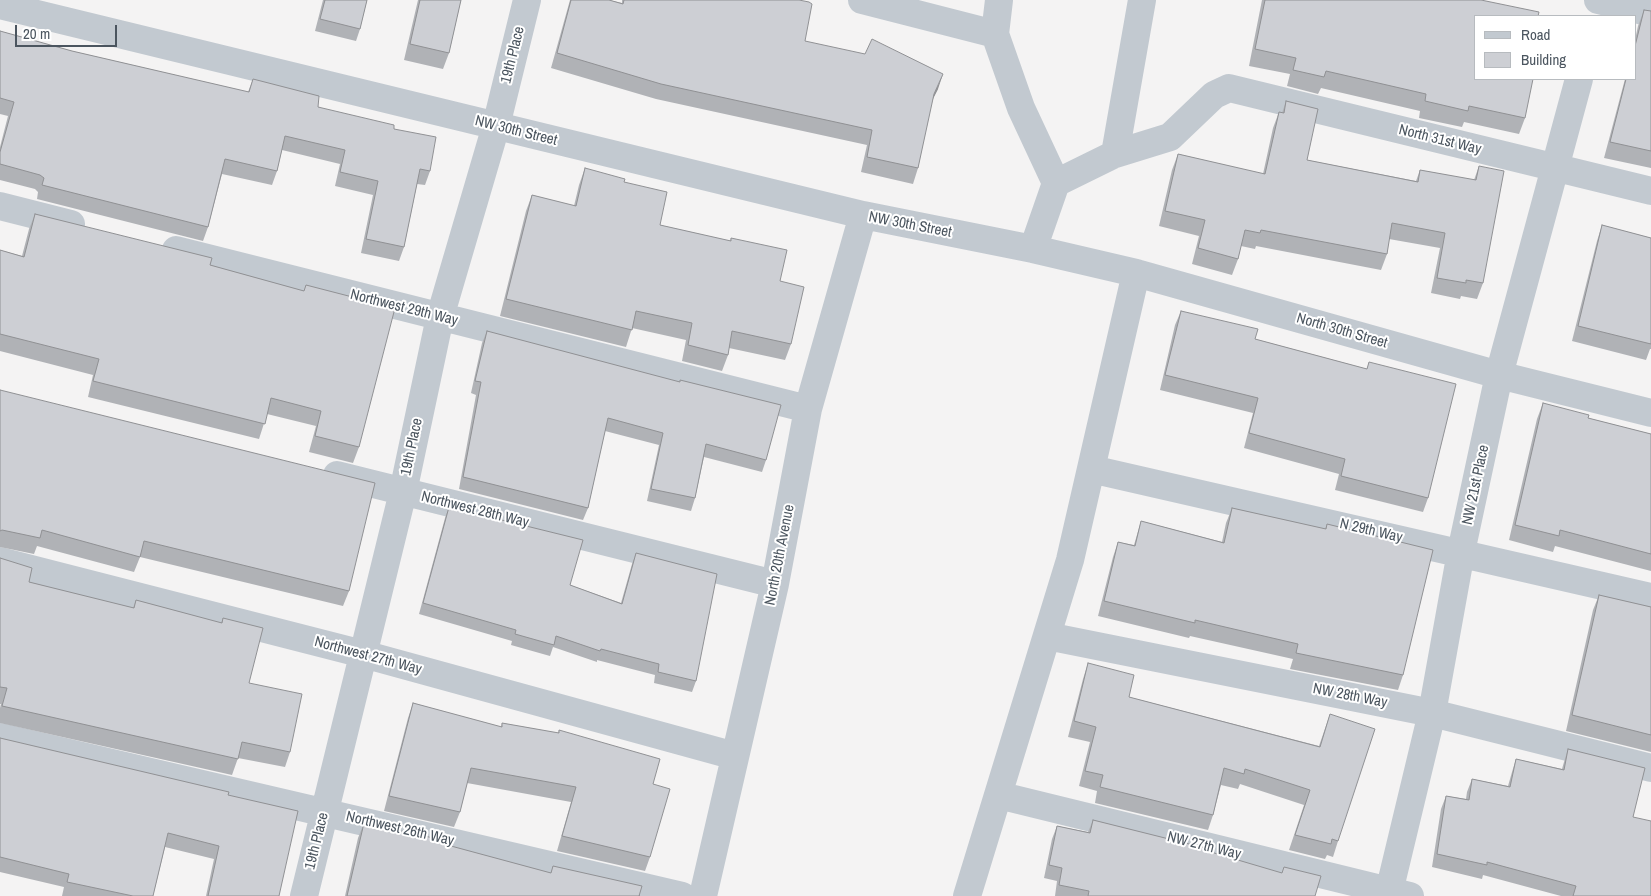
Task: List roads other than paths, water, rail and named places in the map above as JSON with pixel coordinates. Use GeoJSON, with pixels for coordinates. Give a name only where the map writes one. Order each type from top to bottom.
{"type":"FeatureCollection","features":[{"type":"Feature","properties":{"kind":"street","name":"19th Place"},"geometry":{"type":"LineString","coordinates":[[304,896],[403,492],[440,316],[496,126],[527,0]]}},
{"type":"Feature","properties":{"kind":"street"},"geometry":{"type":"LineString","coordinates":[[862,0],[996,34]]}},
{"type":"Feature","properties":{"kind":"street"},"geometry":{"type":"LineString","coordinates":[[999,0],[996,34],[1022,108],[1056,183],[1033,249]]}},
{"type":"Feature","properties":{"kind":"street"},"geometry":{"type":"LineString","coordinates":[[1056,183],[1115,154],[1142,0]]}},
{"type":"Feature","properties":{"kind":"street"},"geometry":{"type":"LineString","coordinates":[[1595,15],[1599,0],[1651,13]]}},
{"type":"Feature","properties":{"kind":"street","name":"NW 30th Street"},"geometry":{"type":"LineString","coordinates":[[0,5],[863,215],[1033,249]]}},
{"type":"Feature","properties":{"kind":"street","name":"NW 21st Place"},"geometry":{"type":"LineString","coordinates":[[1396,894],[1432,713],[1461,552],[1499,375],[1579,80]]}},
{"type":"Feature","properties":{"kind":"street","name":"North 31st Way"},"geometry":{"type":"LineString","coordinates":[[1115,154],[1170,137],[1214,94],[1229,88],[1651,191]]}},
{"type":"Feature","properties":{"kind":"street"},"geometry":{"type":"LineString","coordinates":[[0,206],[96,230]]}},
{"type":"Feature","properties":{"kind":"street","name":"North 20th Avenue"},"geometry":{"type":"LineString","coordinates":[[703,896],[775,584],[808,409],[863,215]]}},
{"type":"Feature","properties":{"kind":"street","name":"Northwest 29th Way"},"geometry":{"type":"LineString","coordinates":[[153,244],[808,409]]}},
{"type":"Feature","properties":{"kind":"street","name":"North 30th Street"},"geometry":{"type":"LineString","coordinates":[[1033,249],[1136,273],[1499,375],[1651,413]]}},
{"type":"Feature","properties":{"kind":"street"},"geometry":{"type":"LineString","coordinates":[[967,896],[1070,560],[1136,273]]}},
{"type":"Feature","properties":{"kind":"street","name":"N 29th Way"},"geometry":{"type":"LineString","coordinates":[[1091,469],[1461,552],[1651,597]]}},
{"type":"Feature","properties":{"kind":"street","name":"Northwest 28th Way"},"geometry":{"type":"LineString","coordinates":[[317,470],[775,584]]}},
{"type":"Feature","properties":{"kind":"street","name":"Northwest 27th Way"},"geometry":{"type":"LineString","coordinates":[[0,561],[363,654],[735,756]]}},
{"type":"Feature","properties":{"kind":"street","name":"NW 28th Way"},"geometry":{"type":"LineString","coordinates":[[1047,636],[1432,713],[1651,768]]}},
{"type":"Feature","properties":{"kind":"street","name":"Northwest 26th Way"},"geometry":{"type":"LineString","coordinates":[[0,737],[325,811],[682,896]]}},
{"type":"Feature","properties":{"kind":"street","name":"NW 27th Way"},"geometry":{"type":"LineString","coordinates":[[998,795],[1396,894]]}}]}
